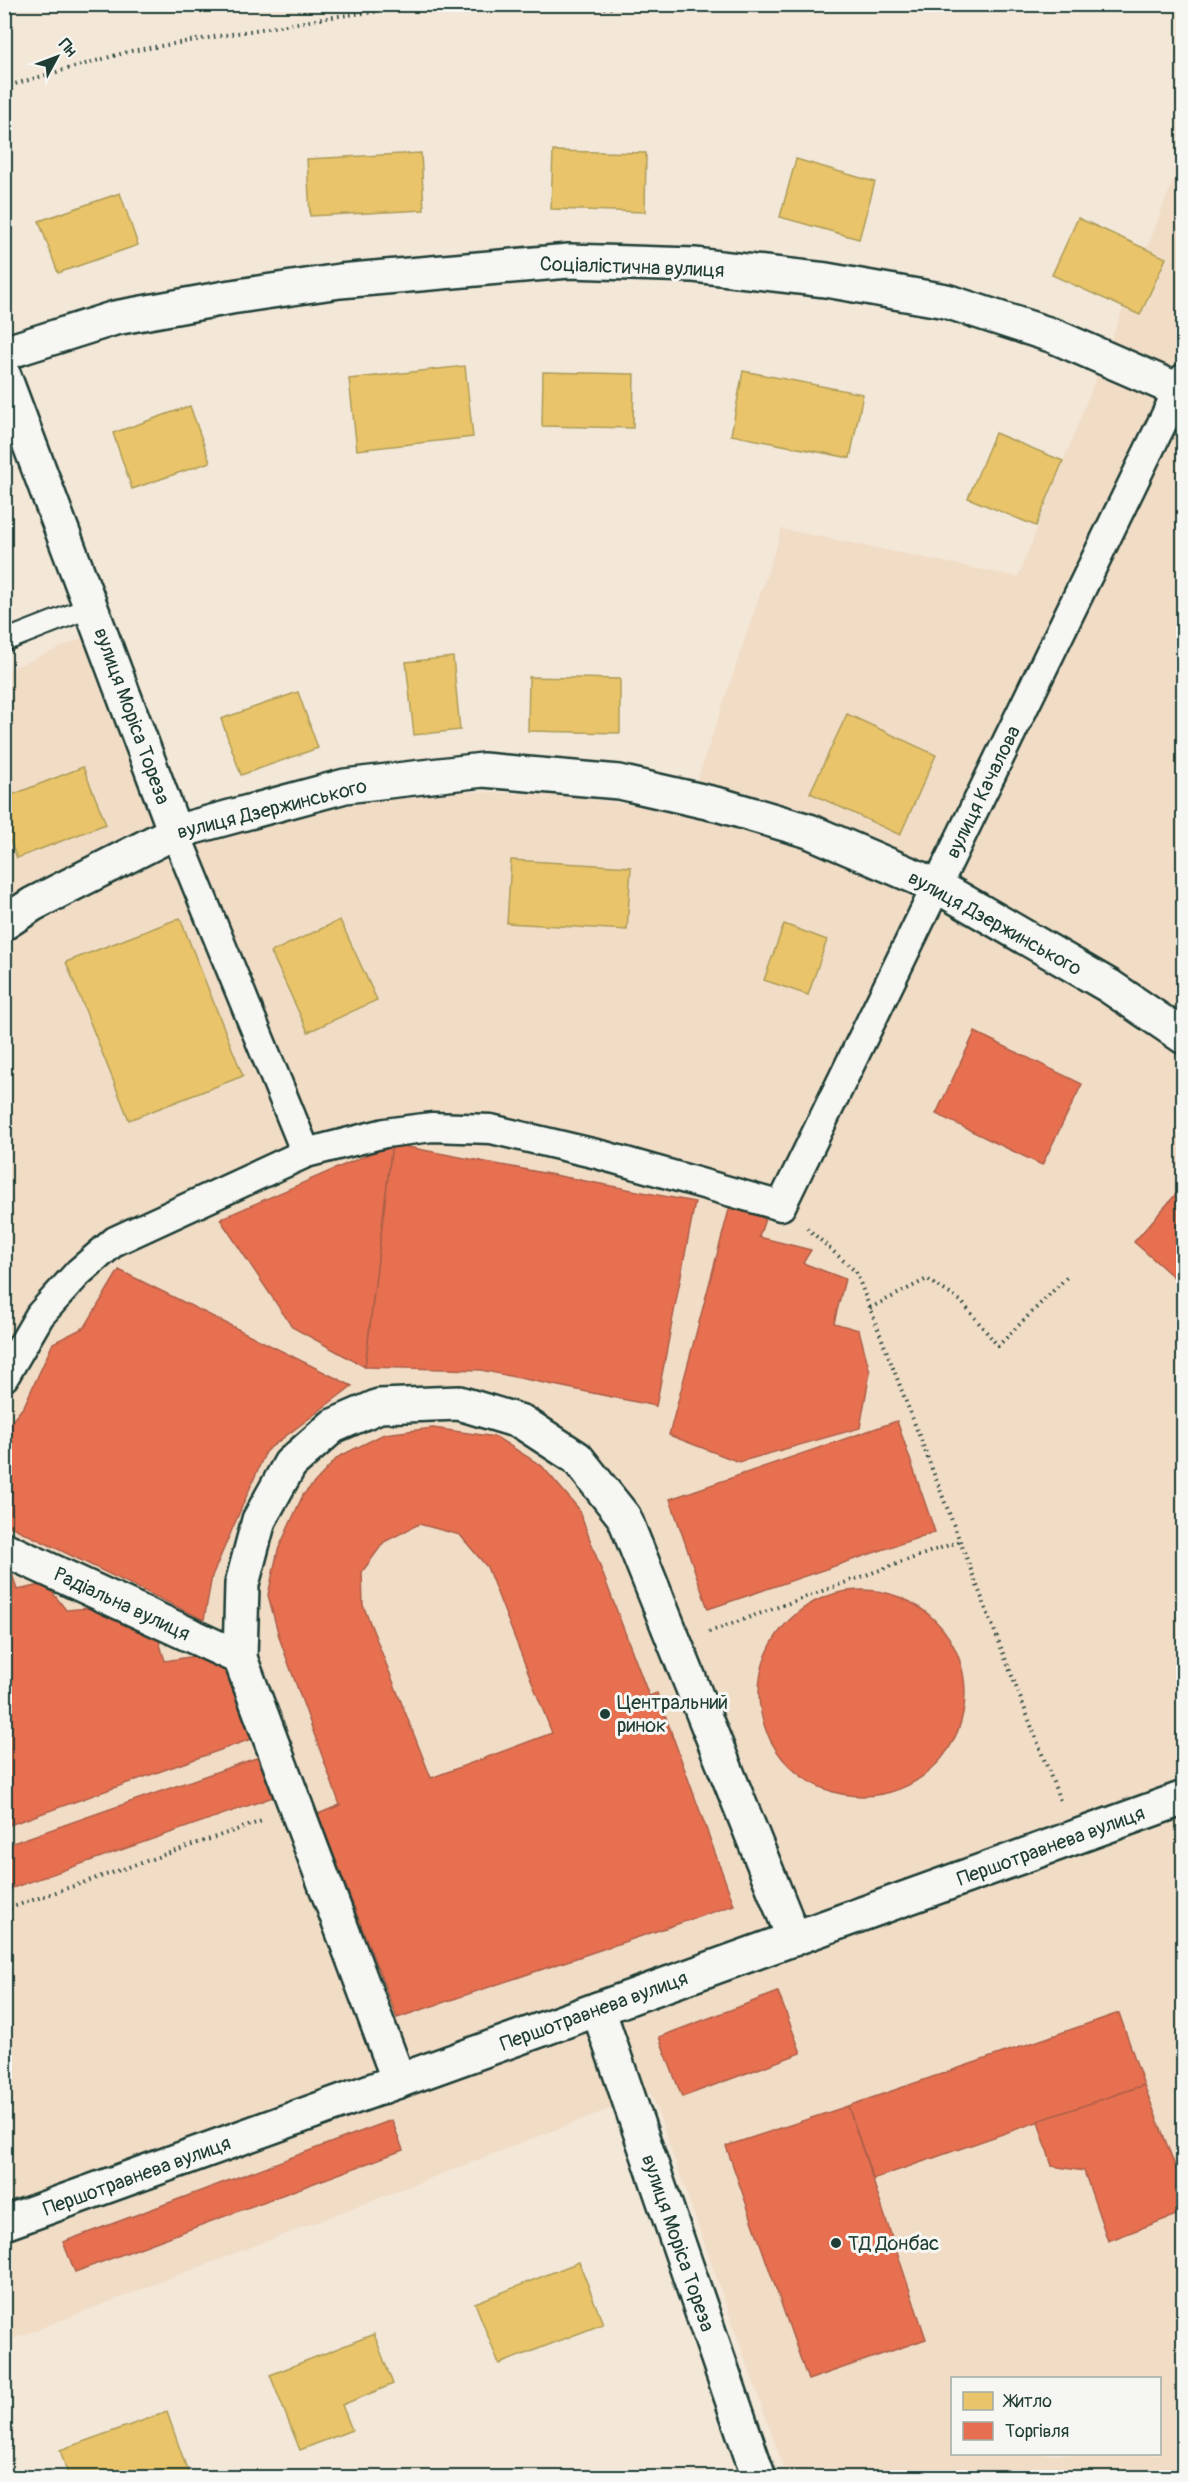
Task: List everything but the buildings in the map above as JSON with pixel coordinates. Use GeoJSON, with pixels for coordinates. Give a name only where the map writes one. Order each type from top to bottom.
{"type":"FeatureCollection","features":[{"type":"Feature","properties":{"kind":"street","name":"Соціалістична вулиця"},"geometry":{"type":"LineString","coordinates":[[4,353],[115,318],[231,297],[340,280],[569,261],[694,265],[826,280],[946,301],[1054,336],[1182,387]]}},
{"type":"Feature","properties":{"kind":"street","name":"вулиця Моріса Тореза"},"geometry":{"type":"LineString","coordinates":[[4,376],[175,832],[306,1153]]}},
{"type":"Feature","properties":{"kind":"street","name":"вулиця Качалова"},"geometry":{"type":"LineString","coordinates":[[781,1206],[1182,387]]}},
{"type":"Feature","properties":{"kind":"street","name":"вулиця Дзержинського"},"geometry":{"type":"LineString","coordinates":[[4,923],[33,904],[175,832],[345,786],[483,770],[619,782],[720,805],[809,831],[937,886],[1109,986],[1184,1037]]}},
{"type":"Feature","properties":{"kind":"street"},"geometry":{"type":"LineString","coordinates":[[4,1377],[40,1315],[79,1272],[115,1241],[306,1153],[385,1133],[432,1127],[491,1129],[601,1155],[781,1206]]}},
{"type":"Feature","properties":{"kind":"street"},"geometry":{"type":"LineString","coordinates":[[399,2081],[240,1658],[242,1584],[259,1520],[290,1464],[333,1426],[379,1406],[459,1403],[522,1422],[577,1458],[624,1517],[794,1939]]}},
{"type":"Feature","properties":{"kind":"street","name":"Радіальна вулиця"},"geometry":{"type":"LineString","coordinates":[[4,1549],[240,1658]]}},
{"type":"Feature","properties":{"kind":"street","name":"Першотравнева вулиця"},"geometry":{"type":"LineString","coordinates":[[6,2216],[399,2081],[1184,1798]]}},
{"type":"Feature","properties":{"kind":"street","name":"вулиця Моріса Тореза"},"geometry":{"type":"LineString","coordinates":[[598,2009],[759,2478]]}},
{"type":"Feature","properties":{"kind":"lane"},"geometry":{"type":"LineString","coordinates":[[4,641],[91,607]]}},
{"type":"Feature","properties":{"kind":"path"},"geometry":{"type":"LineString","coordinates":[[4,87],[132,51],[339,16],[440,4]]}},
{"type":"Feature","properties":{"kind":"path"},"geometry":{"type":"LineString","coordinates":[[562,4],[615,8]]}},
{"type":"Feature","properties":{"kind":"path"},"geometry":{"type":"LineString","coordinates":[[781,1206],[856,1272],[1074,1837]]}},
{"type":"Feature","properties":{"kind":"path"},"geometry":{"type":"LineString","coordinates":[[870,1308],[927,1279],[961,1301],[998,1346],[1069,1275]]}},
{"type":"Feature","properties":{"kind":"path"},"geometry":{"type":"LineString","coordinates":[[675,1644],[960,1541]]}},
{"type":"Feature","properties":{"kind":"path"},"geometry":{"type":"LineString","coordinates":[[4,1910],[296,1809]]}},
{"type":"Feature","properties":{"kind":"shaded area","name":"Центральний ринок"},"geometry":{"type":"Polygon","coordinates":[[[1183,156],[1183,2477],[787,2477],[651,2093],[5,2342],[5,671],[88,636],[169,854],[313,810],[448,791],[565,795],[686,813],[782,529],[1018,577],[1183,156]]]}},
{"type":"Feature","properties":{"kind":"place","name":"Центральний ринок"},"geometry":{"type":"Point","coordinates":[605,1714]}},
{"type":"Feature","properties":{"kind":"place","name":"ТД Донбас"},"geometry":{"type":"Point","coordinates":[836,2243]}}]}
